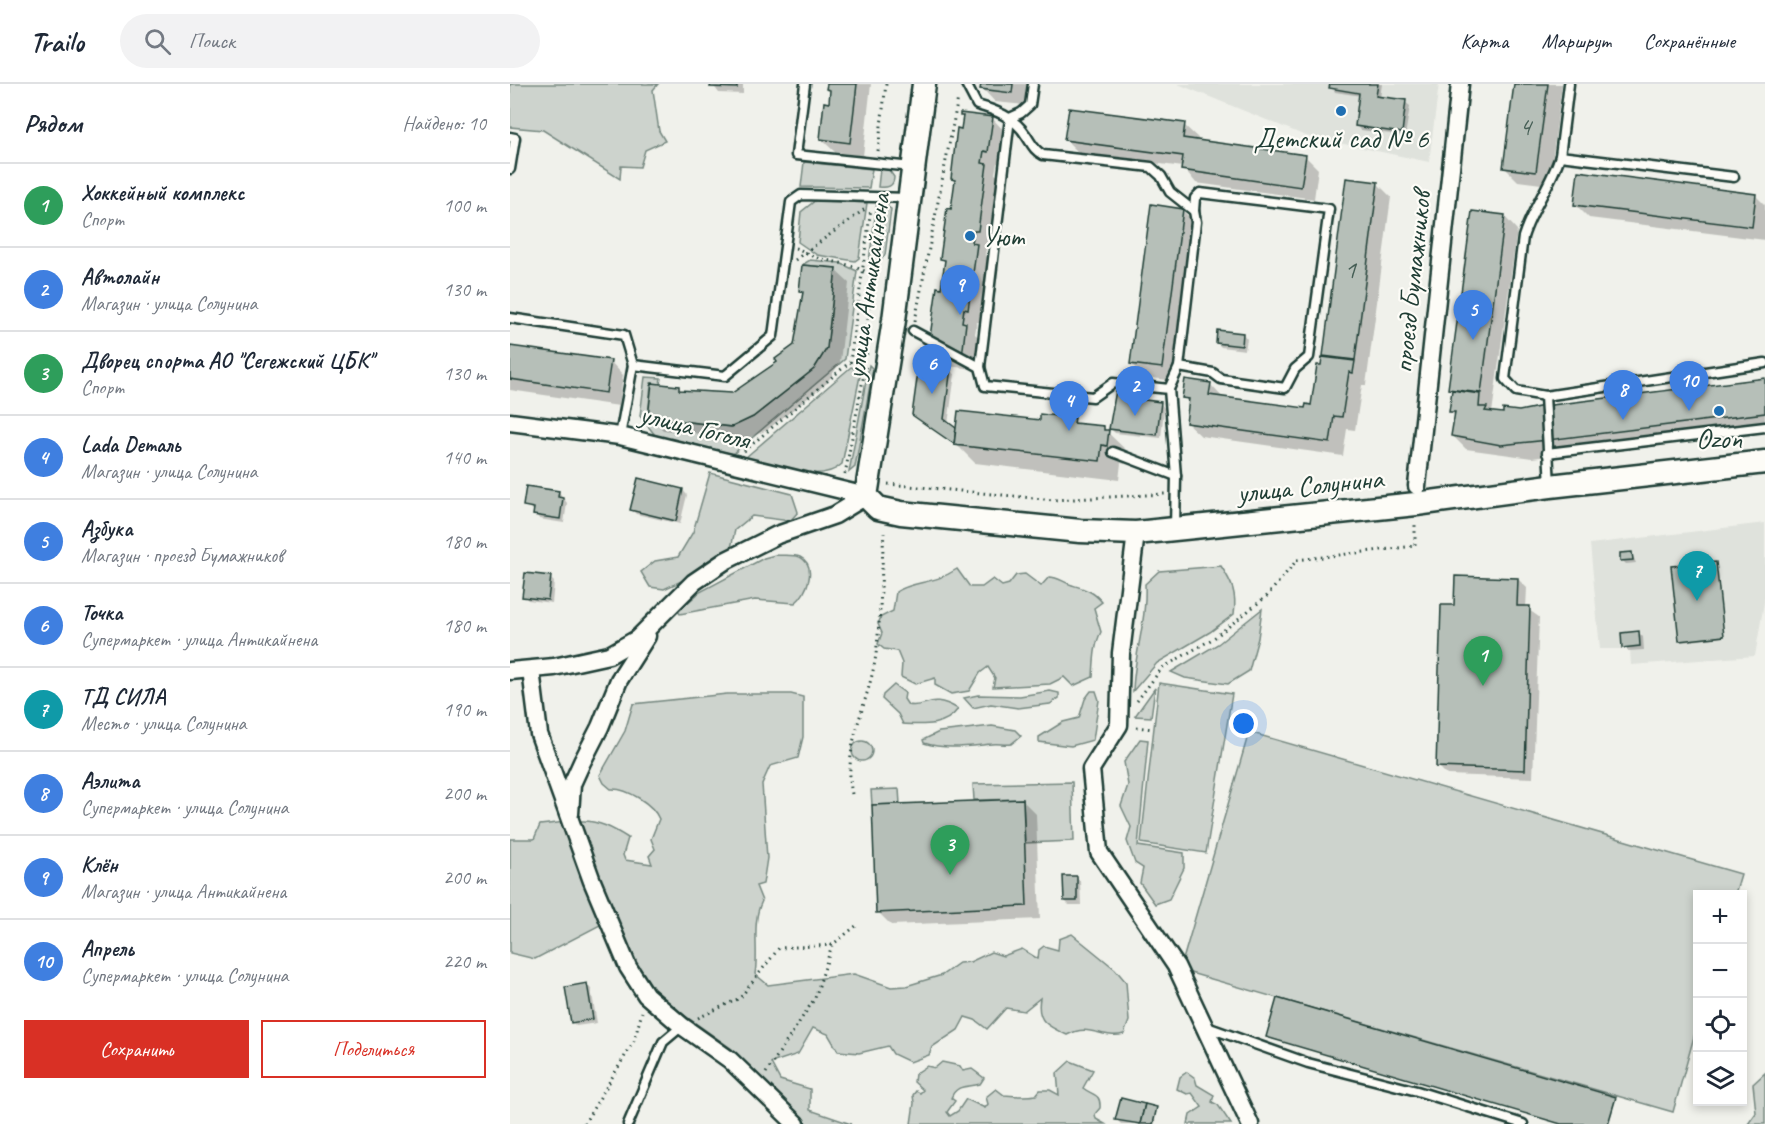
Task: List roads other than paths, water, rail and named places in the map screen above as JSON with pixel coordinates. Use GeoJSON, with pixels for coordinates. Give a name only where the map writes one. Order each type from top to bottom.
{"type":"FeatureCollection","features":[{"type":"Feature","properties":{"kind":"street","name":"улица Антикайнена"},"geometry":{"type":"LineString","coordinates":[[866,496],[894,320],[924,84]]}},
{"type":"Feature","properties":{"kind":"street","name":"проезд Бумажников"},"geometry":{"type":"LineString","coordinates":[[1417,486],[1460,84]]}},
{"type":"Feature","properties":{"kind":"street","name":"улица Гоголя"},"geometry":{"type":"LineString","coordinates":[[510,422],[620,436],[866,496]]}},
{"type":"Feature","properties":{"kind":"street","name":"улица Солунина"},"geometry":{"type":"LineString","coordinates":[[866,496],[878,508],[901,513],[1080,531],[1136,533],[1416,504],[1550,486],[1765,462]]}},
{"type":"Feature","properties":{"kind":"street"},"geometry":{"type":"LineString","coordinates":[[510,671],[531,670],[609,655],[637,639],[694,582],[725,561],[777,535],[835,515],[866,496]]}},
{"type":"Feature","properties":{"kind":"street"},"geometry":{"type":"LineString","coordinates":[[1136,533],[1121,653],[1119,724],[1091,769],[1099,852],[1176,966],[1250,1124]]}},
{"type":"Feature","properties":{"kind":"street"},"geometry":{"type":"LineString","coordinates":[[569,820],[572,784],[600,727],[619,680],[660,618]]}},
{"type":"Feature","properties":{"kind":"street"},"geometry":{"type":"LineString","coordinates":[[531,670],[539,734],[569,820],[624,959],[646,995],[682,1026],[730,1060],[796,1124]]}},
{"type":"Feature","properties":{"kind":"lane"},"geometry":{"type":"LineString","coordinates":[[805,84],[796,155],[913,167]]}},
{"type":"Feature","properties":{"kind":"lane"},"geometry":{"type":"LineString","coordinates":[[966,84],[977,105],[1010,118],[1024,132],[1031,146],[1043,155],[1151,167],[1161,176],[1170,192],[1194,211]]}},
{"type":"Feature","properties":{"kind":"lane"},"geometry":{"type":"LineString","coordinates":[[1010,118],[1021,113],[1030,105],[1033,84]]}},
{"type":"Feature","properties":{"kind":"lane"},"geometry":{"type":"LineString","coordinates":[[1569,84],[1560,156],[1554,174],[1527,222],[1523,237],[1505,379],[1516,391],[1545,396],[1765,363]]}},
{"type":"Feature","properties":{"kind":"lane"},"geometry":{"type":"LineString","coordinates":[[1010,118],[980,367],[985,386],[1093,397],[1113,383],[1169,389]]}},
{"type":"Feature","properties":{"kind":"lane"},"geometry":{"type":"LineString","coordinates":[[510,137],[515,138],[510,169]]}},
{"type":"Feature","properties":{"kind":"lane"},"geometry":{"type":"LineString","coordinates":[[1560,156],[1734,177]]}},
{"type":"Feature","properties":{"kind":"lane"},"geometry":{"type":"LineString","coordinates":[[1174,530],[1176,476],[1169,389],[1179,368],[1196,222],[1195,198],[1200,193],[1329,209],[1309,357],[1295,369],[1285,388],[1221,380],[1213,373],[1179,368]]}},
{"type":"Feature","properties":{"kind":"lane"},"geometry":{"type":"LineString","coordinates":[[633,364],[725,376],[773,336],[791,202],[801,195],[909,198]]}},
{"type":"Feature","properties":{"kind":"lane"},"geometry":{"type":"LineString","coordinates":[[510,318],[624,335],[633,364],[620,436]]}},
{"type":"Feature","properties":{"kind":"lane"},"geometry":{"type":"LineString","coordinates":[[913,331],[980,367]]}},
{"type":"Feature","properties":{"kind":"lane"},"geometry":{"type":"LineString","coordinates":[[1545,396],[1550,486]]}},
{"type":"Feature","properties":{"kind":"lane"},"geometry":{"type":"LineString","coordinates":[[1547,453],[1765,427]]}},
{"type":"Feature","properties":{"kind":"lane"},"geometry":{"type":"LineString","coordinates":[[1113,452],[1176,476]]}},
{"type":"Feature","properties":{"kind":"lane"},"geometry":{"type":"LineString","coordinates":[[628,1124],[663,1042],[682,1026]]}},
{"type":"Feature","properties":{"kind":"lane"},"geometry":{"type":"LineString","coordinates":[[1204,1026],[1308,1064],[1417,1091],[1524,1124]]}},
{"type":"Feature","properties":{"kind":"place","name":"Детский сад № 6"},"geometry":{"type":"Point","coordinates":[1341,111]}},
{"type":"Feature","properties":{"kind":"place","name":"Уют"},"geometry":{"type":"Point","coordinates":[970,236]}},
{"type":"Feature","properties":{"kind":"place","name":"Клён"},"geometry":{"type":"Point","coordinates":[960,315]}},
{"type":"Feature","properties":{"kind":"place","name":"Азбука"},"geometry":{"type":"Point","coordinates":[1473,340]}},
{"type":"Feature","properties":{"kind":"place","name":"Точка"},"geometry":{"type":"Point","coordinates":[932,394]}},
{"type":"Feature","properties":{"kind":"place","name":"Апрель"},"geometry":{"type":"Point","coordinates":[1689,411]}},
{"type":"Feature","properties":{"kind":"place","name":"Ozon"},"geometry":{"type":"Point","coordinates":[1719,411]}},
{"type":"Feature","properties":{"kind":"place","name":"Автолайн"},"geometry":{"type":"Point","coordinates":[1135,416]}},
{"type":"Feature","properties":{"kind":"place","name":"Аэлита"},"geometry":{"type":"Point","coordinates":[1623,420]}},
{"type":"Feature","properties":{"kind":"place","name":"Lada Dеталь"},"geometry":{"type":"Point","coordinates":[1069,431]}},
{"type":"Feature","properties":{"kind":"place","name":"ТД СИЛА"},"geometry":{"type":"Point","coordinates":[1697,601]}},
{"type":"Feature","properties":{"kind":"place","name":"Хоккейный комплекс"},"geometry":{"type":"Point","coordinates":[1483,686]}},
{"type":"Feature","properties":{"kind":"place","name":"Дворец спорта АО \"Сегежский ЦБК\""},"geometry":{"type":"Point","coordinates":[950,875]}}]}
